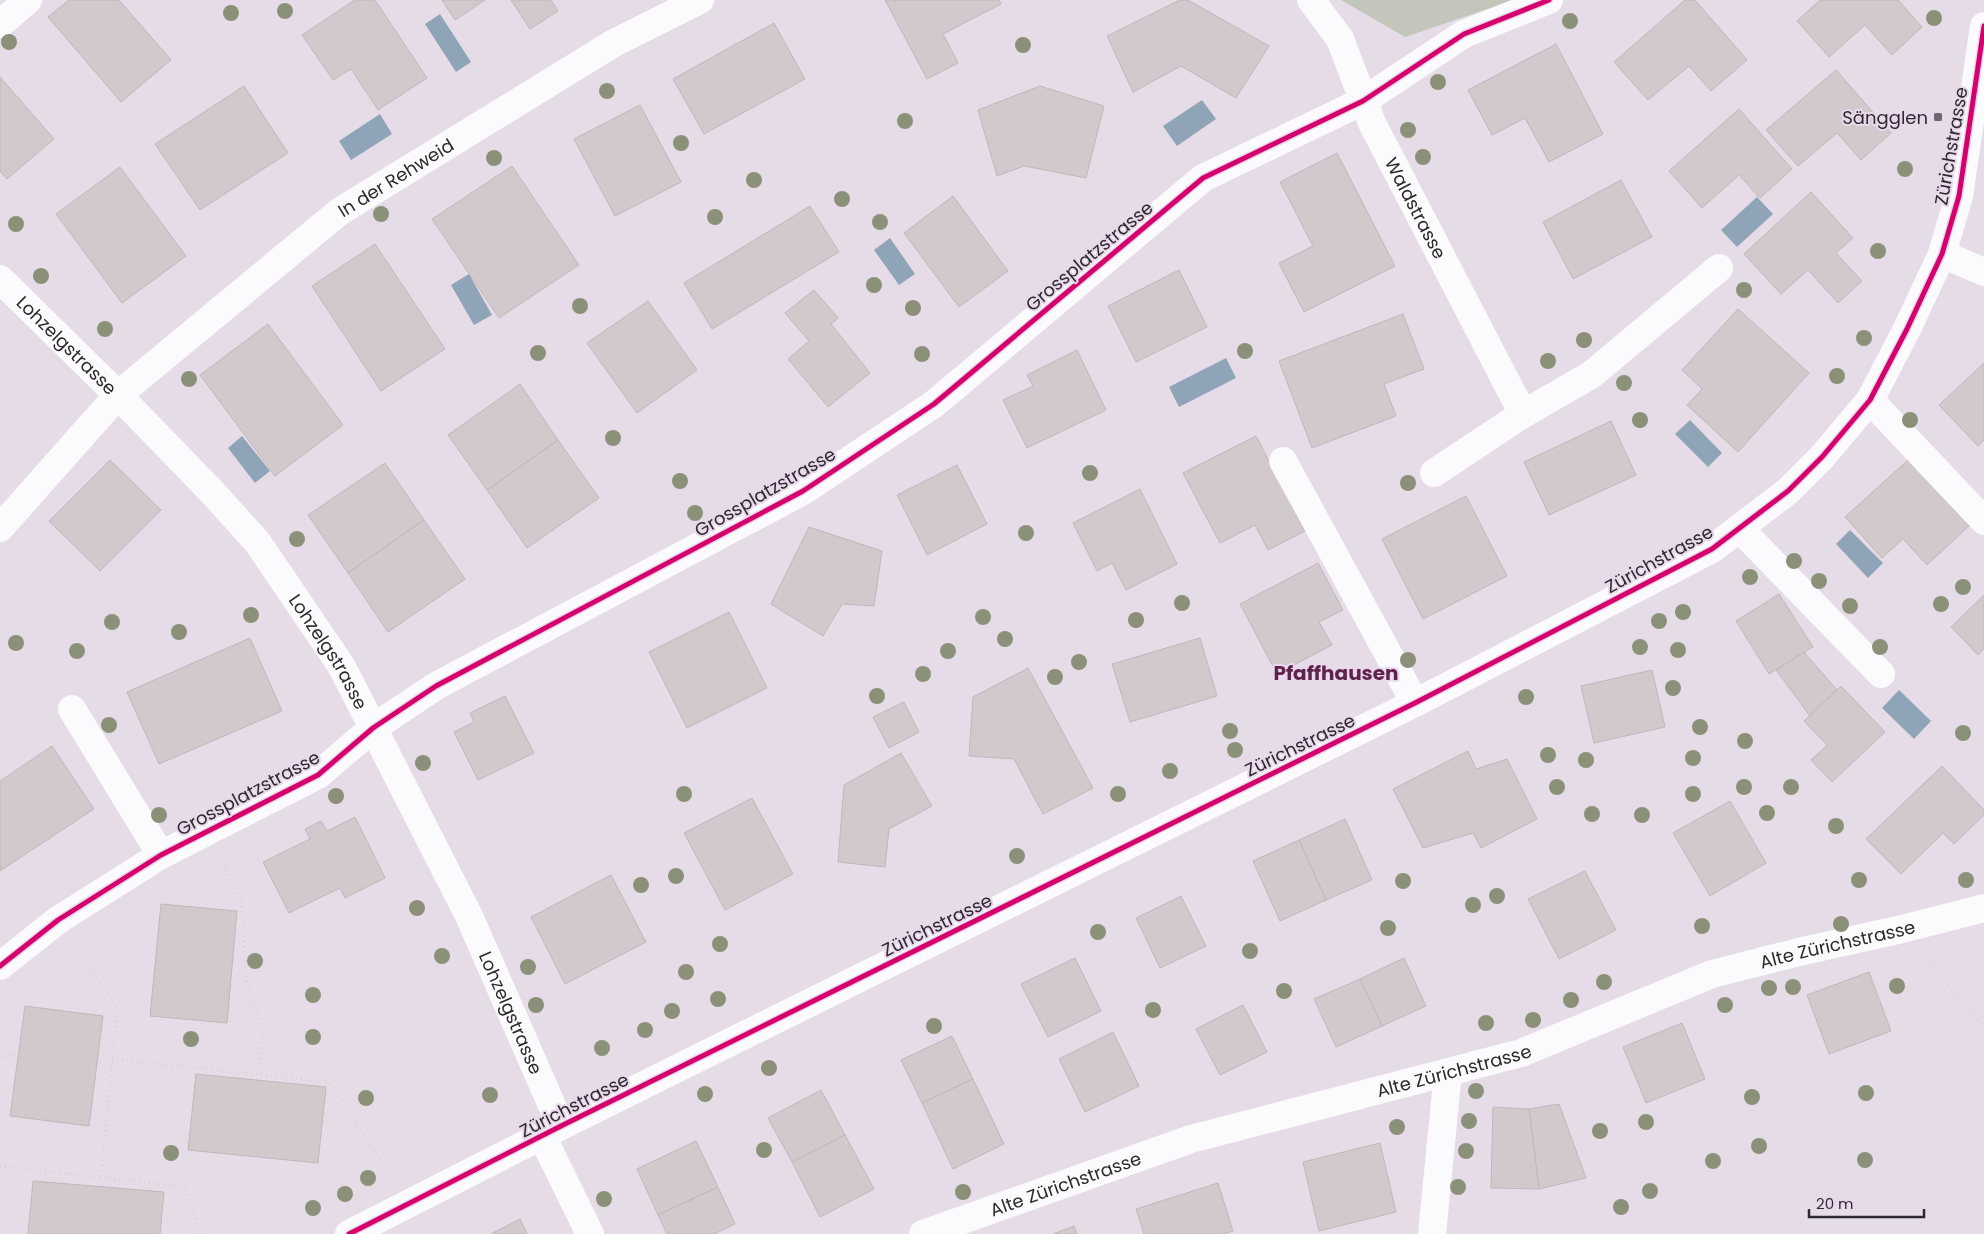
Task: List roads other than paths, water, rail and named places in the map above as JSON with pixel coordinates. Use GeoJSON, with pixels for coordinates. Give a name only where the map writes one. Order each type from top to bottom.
{"type":"FeatureCollection","features":[{"type":"Feature","properties":{"kind":"street"},"geometry":{"type":"LineString","coordinates":[[0,24],[28,0]]}},
{"type":"Feature","properties":{"kind":"street","name":"In der Rehweid"},"geometry":{"type":"LineString","coordinates":[[0,528],[118,395],[339,212],[614,43],[700,0]]}},
{"type":"Feature","properties":{"kind":"street","name":"Waldstrasse"},"geometry":{"type":"LineString","coordinates":[[1311,0],[1340,40],[1377,132],[1523,414]]}},
{"type":"Feature","properties":{"kind":"street","name":"Grossplatzstrasse"},"geometry":{"type":"LineString","coordinates":[[0,966],[58,920],[161,855],[318,775],[373,728],[436,686],[803,490],[934,404],[1203,178],[1363,101],[1464,34],[1549,0]]}},
{"type":"Feature","properties":{"kind":"street","name":"Zürichstrasse"},"geometry":{"type":"LineString","coordinates":[[349,1234],[552,1131],[1415,703],[1712,549],[1788,490],[1822,457],[1870,400],[1907,329],[1942,254],[1959,196],[1984,26]]}},
{"type":"Feature","properties":{"kind":"street"},"geometry":{"type":"LineString","coordinates":[[1942,254],[1984,272]]}},
{"type":"Feature","properties":{"kind":"street"},"geometry":{"type":"LineString","coordinates":[[1434,473],[1523,414],[1591,375],[1718,268]]}},
{"type":"Feature","properties":{"kind":"street","name":"Lohzelgstrasse"},"geometry":{"type":"LineString","coordinates":[[0,279],[118,395],[214,494],[258,543],[342,667],[469,916],[552,1131]]}},
{"type":"Feature","properties":{"kind":"street"},"geometry":{"type":"LineString","coordinates":[[1870,400],[1984,521]]}},
{"type":"Feature","properties":{"kind":"street"},"geometry":{"type":"LineString","coordinates":[[1283,461],[1415,703]]}},
{"type":"Feature","properties":{"kind":"street"},"geometry":{"type":"LineString","coordinates":[[1738,528],[1881,674]]}},
{"type":"Feature","properties":{"kind":"street"},"geometry":{"type":"LineString","coordinates":[[72,709],[161,855]]}},
{"type":"Feature","properties":{"kind":"street","name":"Alte Zürichstrasse"},"geometry":{"type":"LineString","coordinates":[[923,1234],[1191,1139],[1521,1053],[1712,974],[1984,908]]}},
{"type":"Feature","properties":{"kind":"street"},"geometry":{"type":"LineString","coordinates":[[1432,1234],[1448,1072]]}},
{"type":"Feature","properties":{"kind":"street"},"geometry":{"type":"LineString","coordinates":[[552,1131],[590,1234]]}},
{"type":"Feature","properties":{"kind":"water"},"geometry":{"type":"Polygon","coordinates":[[[440,14],[471,62],[456,72],[425,24],[440,14]]]}},
{"type":"Feature","properties":{"kind":"water"},"geometry":{"type":"Polygon","coordinates":[[[1202,100],[1216,119],[1177,146],[1163,126],[1202,100]]]}},
{"type":"Feature","properties":{"kind":"water"},"geometry":{"type":"Polygon","coordinates":[[[380,114],[392,134],[351,160],[339,141],[380,114]]]}},
{"type":"Feature","properties":{"kind":"water"},"geometry":{"type":"Polygon","coordinates":[[[1757,197],[1773,214],[1737,247],[1721,230],[1757,197]]]}},
{"type":"Feature","properties":{"kind":"water"},"geometry":{"type":"Polygon","coordinates":[[[890,238],[915,274],[899,285],[874,250],[890,238]]]}},
{"type":"Feature","properties":{"kind":"water"},"geometry":{"type":"Polygon","coordinates":[[[469,274],[492,315],[474,325],[451,285],[469,274]]]}},
{"type":"Feature","properties":{"kind":"water"},"geometry":{"type":"Polygon","coordinates":[[[1226,358],[1236,378],[1179,407],[1169,387],[1226,358]]]}},
{"type":"Feature","properties":{"kind":"water"},"geometry":{"type":"Polygon","coordinates":[[[1690,420],[1722,453],[1708,467],[1675,434],[1690,420]]]}},
{"type":"Feature","properties":{"kind":"water"},"geometry":{"type":"Polygon","coordinates":[[[242,436],[270,471],[255,483],[228,448],[242,436]]]}},
{"type":"Feature","properties":{"kind":"water"},"geometry":{"type":"Polygon","coordinates":[[[1850,530],[1883,563],[1868,578],[1836,544],[1850,530]]]}},
{"type":"Feature","properties":{"kind":"water"},"geometry":{"type":"Polygon","coordinates":[[[1899,690],[1931,721],[1914,739],[1882,708],[1899,690]]]}},
{"type":"Feature","properties":{"kind":"place","name":"Sängglen"},"geometry":{"type":"Point","coordinates":[1938,117]}},
{"type":"Feature","properties":{"kind":"district","name":"Pfaffhausen"},"geometry":{"type":"Point","coordinates":[1336,673]}}]}
